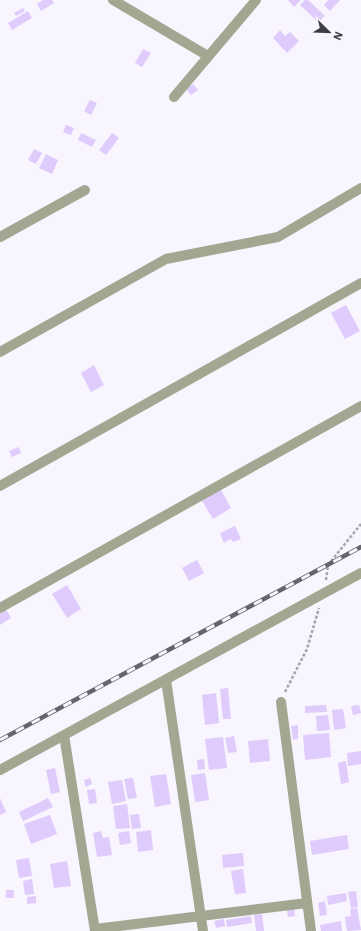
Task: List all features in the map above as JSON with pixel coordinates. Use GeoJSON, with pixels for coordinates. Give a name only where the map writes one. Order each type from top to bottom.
{"type":"FeatureCollection","features":[{"type":"Feature","properties":{"kind":"street"},"geometry":{"type":"LineString","coordinates":[[112,0],[208,56]]}},
{"type":"Feature","properties":{"kind":"street"},"geometry":{"type":"LineString","coordinates":[[174,97],[256,0]]}},
{"type":"Feature","properties":{"kind":"street"},"geometry":{"type":"LineString","coordinates":[[0,352],[166,259],[278,237],[361,188]]}},
{"type":"Feature","properties":{"kind":"street"},"geometry":{"type":"LineString","coordinates":[[0,238],[85,190]]}},
{"type":"Feature","properties":{"kind":"street"},"geometry":{"type":"LineString","coordinates":[[0,486],[361,283]]}},
{"type":"Feature","properties":{"kind":"street"},"geometry":{"type":"LineString","coordinates":[[0,608],[361,406]]}},
{"type":"Feature","properties":{"kind":"street"},"geometry":{"type":"LineString","coordinates":[[0,770],[361,573]]}},
{"type":"Feature","properties":{"kind":"street"},"geometry":{"type":"LineString","coordinates":[[166,680],[203,931]]}},
{"type":"Feature","properties":{"kind":"street"},"geometry":{"type":"LineString","coordinates":[[281,702],[311,931]]}},
{"type":"Feature","properties":{"kind":"street"},"geometry":{"type":"LineString","coordinates":[[64,735],[95,930],[307,903]]}},
{"type":"Feature","properties":{"kind":"building"},"geometry":{"type":"Polygon","coordinates":[[[43,0],[52,0],[54,3],[41,11],[37,4],[43,0]]]}},
{"type":"Feature","properties":{"kind":"building"},"geometry":{"type":"Polygon","coordinates":[[[288,0],[301,0],[294,7],[288,0]]]}},
{"type":"Feature","properties":{"kind":"building"},"geometry":{"type":"Polygon","coordinates":[[[305,0],[308,0],[325,16],[318,22],[300,5],[305,0]]]}},
{"type":"Feature","properties":{"kind":"building"},"geometry":{"type":"Polygon","coordinates":[[[328,0],[340,0],[330,11],[324,5],[328,0]]]}},
{"type":"Feature","properties":{"kind":"building"},"geometry":{"type":"Polygon","coordinates":[[[23,8],[25,11],[16,16],[14,13],[23,8]]]}},
{"type":"Feature","properties":{"kind":"building"},"geometry":{"type":"Polygon","coordinates":[[[28,11],[32,18],[12,30],[8,23],[28,11]]]}},
{"type":"Feature","properties":{"kind":"building"},"geometry":{"type":"Polygon","coordinates":[[[280,30],[285,36],[290,32],[299,41],[287,53],[273,38],[280,30]]]}},
{"type":"Feature","properties":{"kind":"building"},"geometry":{"type":"Polygon","coordinates":[[[143,49],[151,53],[142,67],[135,63],[143,49]]]}},
{"type":"Feature","properties":{"kind":"building"},"geometry":{"type":"Polygon","coordinates":[[[193,84],[198,90],[191,95],[186,89],[193,84]]]}},
{"type":"Feature","properties":{"kind":"building"},"geometry":{"type":"Polygon","coordinates":[[[90,100],[97,103],[91,115],[84,111],[90,100]]]}},
{"type":"Feature","properties":{"kind":"building"},"geometry":{"type":"Polygon","coordinates":[[[66,125],[74,128],[71,135],[63,132],[66,125]]]}},
{"type":"Feature","properties":{"kind":"building"},"geometry":{"type":"Polygon","coordinates":[[[81,133],[96,140],[92,147],[78,140],[81,133]]]}},
{"type":"Feature","properties":{"kind":"building"},"geometry":{"type":"Polygon","coordinates":[[[112,133],[119,138],[106,155],[99,150],[112,133]]]}},
{"type":"Feature","properties":{"kind":"building"},"geometry":{"type":"Polygon","coordinates":[[[34,149],[42,153],[36,164],[28,160],[34,149]]]}},
{"type":"Feature","properties":{"kind":"building"},"geometry":{"type":"Polygon","coordinates":[[[46,154],[58,160],[52,174],[39,168],[46,154]]]}},
{"type":"Feature","properties":{"kind":"building"},"geometry":{"type":"Polygon","coordinates":[[[346,305],[360,331],[345,339],[331,313],[346,305]]]}},
{"type":"Feature","properties":{"kind":"building"},"geometry":{"type":"Polygon","coordinates":[[[94,365],[104,385],[91,392],[81,373],[94,365]]]}},
{"type":"Feature","properties":{"kind":"building"},"geometry":{"type":"Polygon","coordinates":[[[19,447],[21,453],[12,457],[9,451],[19,447]]]}},
{"type":"Feature","properties":{"kind":"building"},"geometry":{"type":"Polygon","coordinates":[[[220,488],[231,508],[213,519],[201,499],[220,488]]]}},
{"type":"Feature","properties":{"kind":"building"},"geometry":{"type":"Polygon","coordinates":[[[235,526],[241,539],[233,542],[231,539],[224,543],[220,533],[235,526]]]}},
{"type":"Feature","properties":{"kind":"building"},"geometry":{"type":"Polygon","coordinates":[[[197,560],[204,573],[189,581],[182,568],[197,560]]]}},
{"type":"Feature","properties":{"kind":"building"},"geometry":{"type":"Polygon","coordinates":[[[67,585],[81,609],[67,618],[52,594],[67,585]]]}},
{"type":"Feature","properties":{"kind":"building"},"geometry":{"type":"Polygon","coordinates":[[[5,608],[11,618],[0,625],[0,611],[5,608]]]}},
{"type":"Feature","properties":{"kind":"building"},"geometry":{"type":"Polygon","coordinates":[[[228,688],[231,719],[223,719],[220,689],[228,688]]]}},
{"type":"Feature","properties":{"kind":"building"},"geometry":{"type":"Polygon","coordinates":[[[216,693],[219,723],[205,725],[202,695],[216,693]]]}},
{"type":"Feature","properties":{"kind":"building"},"geometry":{"type":"Polygon","coordinates":[[[326,705],[327,712],[305,713],[305,706],[326,705]]]}},
{"type":"Feature","properties":{"kind":"building"},"geometry":{"type":"Polygon","coordinates":[[[359,705],[361,713],[353,715],[351,706],[359,705]]]}},
{"type":"Feature","properties":{"kind":"building"},"geometry":{"type":"Polygon","coordinates":[[[343,709],[346,728],[334,730],[332,710],[343,709]]]}},
{"type":"Feature","properties":{"kind":"building"},"geometry":{"type":"Polygon","coordinates":[[[328,715],[330,730],[317,731],[316,716],[328,715]]]}},
{"type":"Feature","properties":{"kind":"building"},"geometry":{"type":"Polygon","coordinates":[[[298,725],[298,739],[293,740],[291,726],[298,725]]]}},
{"type":"Feature","properties":{"kind":"building"},"geometry":{"type":"Polygon","coordinates":[[[329,733],[331,757],[305,760],[303,735],[329,733]]]}},
{"type":"Feature","properties":{"kind":"building"},"geometry":{"type":"Polygon","coordinates":[[[234,736],[237,752],[228,753],[225,738],[234,736]]]}},
{"type":"Feature","properties":{"kind":"building"},"geometry":{"type":"Polygon","coordinates":[[[223,737],[227,768],[209,770],[205,739],[223,737]]]}},
{"type":"Feature","properties":{"kind":"building"},"geometry":{"type":"Polygon","coordinates":[[[268,739],[270,761],[250,763],[248,741],[268,739]]]}},
{"type":"Feature","properties":{"kind":"building"},"geometry":{"type":"Polygon","coordinates":[[[361,751],[361,764],[348,766],[347,753],[361,751]]]}},
{"type":"Feature","properties":{"kind":"building"},"geometry":{"type":"Polygon","coordinates":[[[204,759],[205,769],[198,770],[197,760],[204,759]]]}},
{"type":"Feature","properties":{"kind":"building"},"geometry":{"type":"Polygon","coordinates":[[[346,761],[349,782],[341,784],[338,763],[346,761]]]}},
{"type":"Feature","properties":{"kind":"building"},"geometry":{"type":"Polygon","coordinates":[[[55,768],[60,792],[51,794],[46,770],[55,768]]]}},
{"type":"Feature","properties":{"kind":"building"},"geometry":{"type":"Polygon","coordinates":[[[205,773],[209,800],[195,802],[191,775],[205,773]]]}},
{"type":"Feature","properties":{"kind":"building"},"geometry":{"type":"Polygon","coordinates":[[[166,774],[171,804],[155,807],[150,776],[166,774]]]}},
{"type":"Feature","properties":{"kind":"building"},"geometry":{"type":"Polygon","coordinates":[[[90,778],[92,784],[86,787],[84,780],[90,778]]]}},
{"type":"Feature","properties":{"kind":"building"},"geometry":{"type":"Polygon","coordinates":[[[133,778],[137,798],[128,799],[124,779],[133,778]]]}},
{"type":"Feature","properties":{"kind":"building"},"geometry":{"type":"Polygon","coordinates":[[[122,780],[126,801],[112,804],[108,782],[122,780]]]}},
{"type":"Feature","properties":{"kind":"building"},"geometry":{"type":"Polygon","coordinates":[[[95,789],[97,803],[89,804],[87,790],[95,789]]]}},
{"type":"Feature","properties":{"kind":"building"},"geometry":{"type":"Polygon","coordinates":[[[0,798],[6,812],[0,815],[0,798]]]}},
{"type":"Feature","properties":{"kind":"building"},"geometry":{"type":"Polygon","coordinates":[[[48,798],[53,807],[23,821],[19,812],[48,798]]]}},
{"type":"Feature","properties":{"kind":"building"},"geometry":{"type":"Polygon","coordinates":[[[127,804],[130,828],[116,829],[113,806],[127,804]]]}},
{"type":"Feature","properties":{"kind":"building"},"geometry":{"type":"Polygon","coordinates":[[[139,814],[141,828],[132,829],[130,815],[139,814]]]}},
{"type":"Feature","properties":{"kind":"building"},"geometry":{"type":"Polygon","coordinates":[[[50,815],[57,834],[31,844],[24,824],[50,815]]]}},
{"type":"Feature","properties":{"kind":"building"},"geometry":{"type":"Polygon","coordinates":[[[151,830],[153,850],[138,852],[136,832],[151,830]]]}},
{"type":"Feature","properties":{"kind":"building"},"geometry":{"type":"Polygon","coordinates":[[[101,831],[103,838],[109,837],[112,855],[97,857],[93,833],[101,831]]]}},
{"type":"Feature","properties":{"kind":"building"},"geometry":{"type":"Polygon","coordinates":[[[129,831],[131,843],[120,845],[118,833],[129,831]]]}},
{"type":"Feature","properties":{"kind":"building"},"geometry":{"type":"Polygon","coordinates":[[[347,835],[349,849],[312,855],[310,841],[347,835]]]}},
{"type":"Feature","properties":{"kind":"building"},"geometry":{"type":"Polygon","coordinates":[[[243,853],[244,866],[223,868],[222,855],[243,853]]]}},
{"type":"Feature","properties":{"kind":"building"},"geometry":{"type":"Polygon","coordinates":[[[29,858],[32,876],[19,878],[16,860],[29,858]]]}},
{"type":"Feature","properties":{"kind":"building"},"geometry":{"type":"Polygon","coordinates":[[[67,861],[71,886],[54,888],[50,864],[67,861]]]}},
{"type":"Feature","properties":{"kind":"building"},"geometry":{"type":"Polygon","coordinates":[[[243,869],[246,893],[235,894],[231,871],[243,869]]]}},
{"type":"Feature","properties":{"kind":"building"},"geometry":{"type":"Polygon","coordinates":[[[32,879],[34,894],[25,895],[23,881],[32,879]]]}},
{"type":"Feature","properties":{"kind":"building"},"geometry":{"type":"Polygon","coordinates":[[[6,890],[14,890],[14,898],[6,898],[6,890]]]}},
{"type":"Feature","properties":{"kind":"building"},"geometry":{"type":"Polygon","coordinates":[[[356,891],[358,907],[351,908],[348,892],[356,891]]]}},
{"type":"Feature","properties":{"kind":"building"},"geometry":{"type":"Polygon","coordinates":[[[346,893],[347,901],[328,905],[327,896],[346,893]]]}},
{"type":"Feature","properties":{"kind":"building"},"geometry":{"type":"Polygon","coordinates":[[[36,896],[36,903],[27,904],[27,897],[36,896]]]}},
{"type":"Feature","properties":{"kind":"building"},"geometry":{"type":"Polygon","coordinates":[[[325,901],[327,915],[320,916],[318,903],[325,901]]]}},
{"type":"Feature","properties":{"kind":"building"},"geometry":{"type":"Polygon","coordinates":[[[357,908],[361,930],[347,931],[345,917],[351,916],[350,909],[357,908]]]}},
{"type":"Feature","properties":{"kind":"building"},"geometry":{"type":"Polygon","coordinates":[[[294,909],[295,916],[288,917],[287,910],[294,909]]]}},
{"type":"Feature","properties":{"kind":"building"},"geometry":{"type":"Polygon","coordinates":[[[262,914],[264,931],[256,931],[254,915],[262,914]]]}},
{"type":"Feature","properties":{"kind":"building"},"geometry":{"type":"Polygon","coordinates":[[[251,916],[252,923],[227,927],[226,920],[251,916]]]}},
{"type":"Feature","properties":{"kind":"building"},"geometry":{"type":"Polygon","coordinates":[[[224,919],[225,926],[216,928],[214,921],[224,919]]]}},
{"type":"Feature","properties":{"kind":"building"},"geometry":{"type":"Polygon","coordinates":[[[341,921],[342,931],[321,931],[320,925],[341,921]]]}},
{"type":"Feature","properties":{"kind":"railway"},"geometry":{"type":"LineString","coordinates":[[0,740],[361,547]]}}]}
